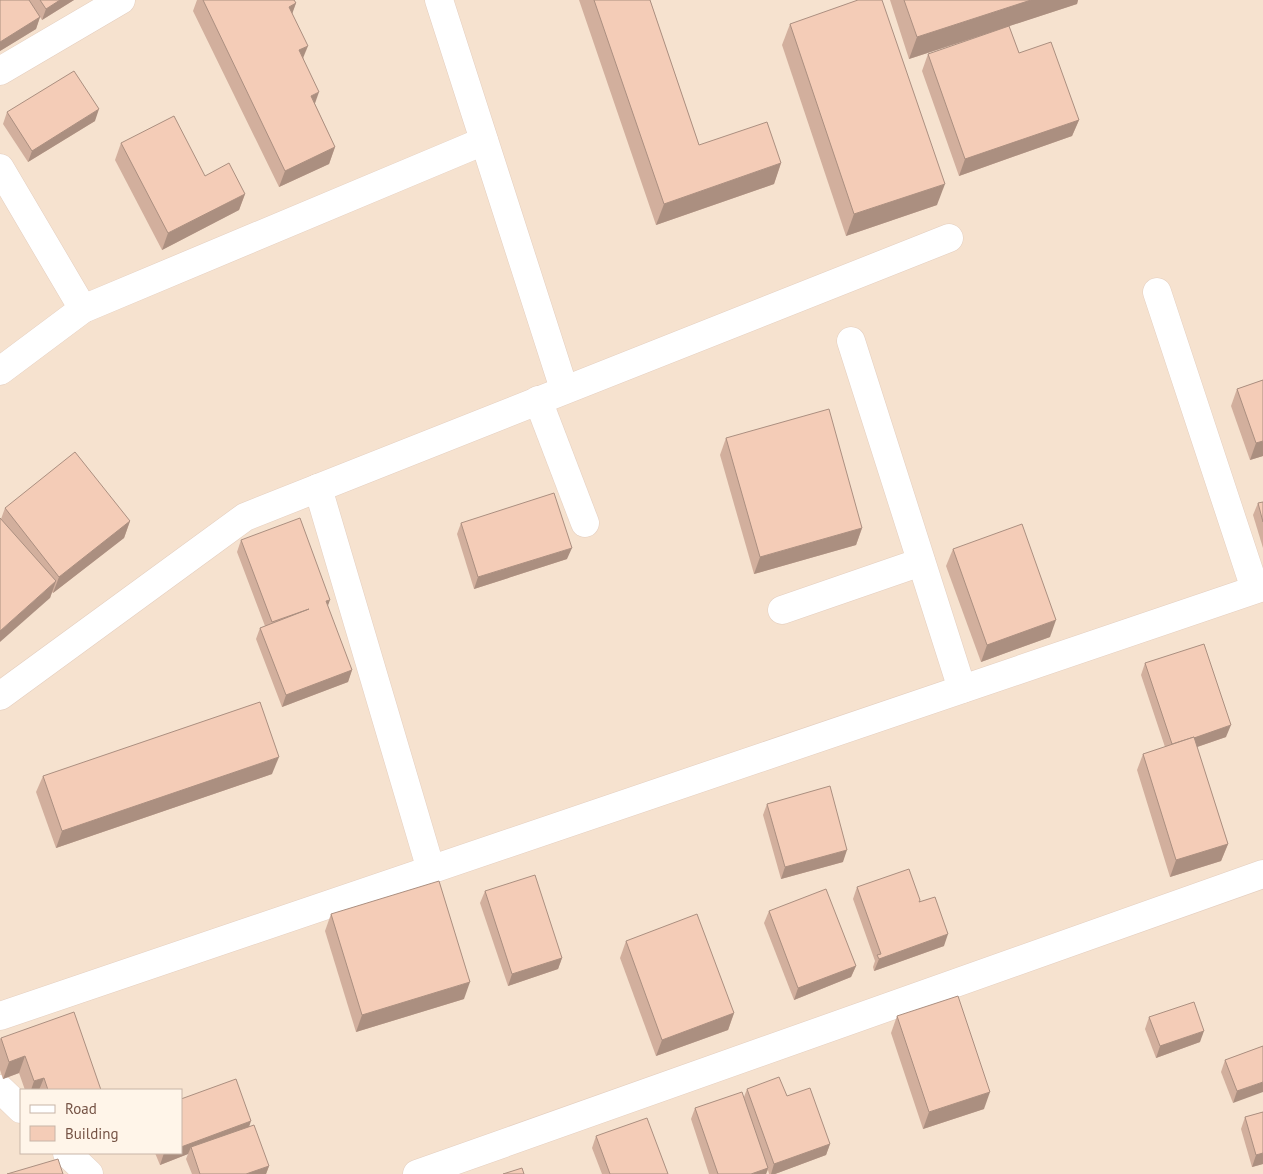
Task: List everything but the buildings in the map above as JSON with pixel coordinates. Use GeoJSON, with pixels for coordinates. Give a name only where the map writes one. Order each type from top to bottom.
{"type":"FeatureCollection","features":[{"type":"Feature","properties":{"kind":"street"},"geometry":{"type":"LineString","coordinates":[[0,71],[121,0]]}},
{"type":"Feature","properties":{"kind":"street"},"geometry":{"type":"LineString","coordinates":[[439,0],[564,389]]}},
{"type":"Feature","properties":{"kind":"street"},"geometry":{"type":"LineString","coordinates":[[0,371],[83,309],[484,141]]}},
{"type":"Feature","properties":{"kind":"street"},"geometry":{"type":"LineString","coordinates":[[0,168],[83,309]]}},
{"type":"Feature","properties":{"kind":"street"},"geometry":{"type":"LineString","coordinates":[[0,696],[245,517],[949,238]]}},
{"type":"Feature","properties":{"kind":"street"},"geometry":{"type":"LineString","coordinates":[[0,1016],[1259,588],[1156,292]]}},
{"type":"Feature","properties":{"kind":"street"},"geometry":{"type":"LineString","coordinates":[[851,342],[962,689]]}},
{"type":"Feature","properties":{"kind":"street"},"geometry":{"type":"LineString","coordinates":[[538,400],[585,523]]}},
{"type":"Feature","properties":{"kind":"street"},"geometry":{"type":"LineString","coordinates":[[318,488],[431,870]]}},
{"type":"Feature","properties":{"kind":"street"},"geometry":{"type":"LineString","coordinates":[[782,610],[921,562]]}},
{"type":"Feature","properties":{"kind":"street"},"geometry":{"type":"LineString","coordinates":[[417,1174],[1263,874]]}},
{"type":"Feature","properties":{"kind":"street"},"geometry":{"type":"LineString","coordinates":[[0,1089],[20,1108]]}},
{"type":"Feature","properties":{"kind":"street"},"geometry":{"type":"LineString","coordinates":[[68,1154],[89,1174]]}},
{"type":"Feature","properties":{"kind":"shaded area"},"geometry":{"type":"Polygon","coordinates":[[[0,0],[1263,0],[1263,1174],[0,1174],[0,0]]]}}]}
